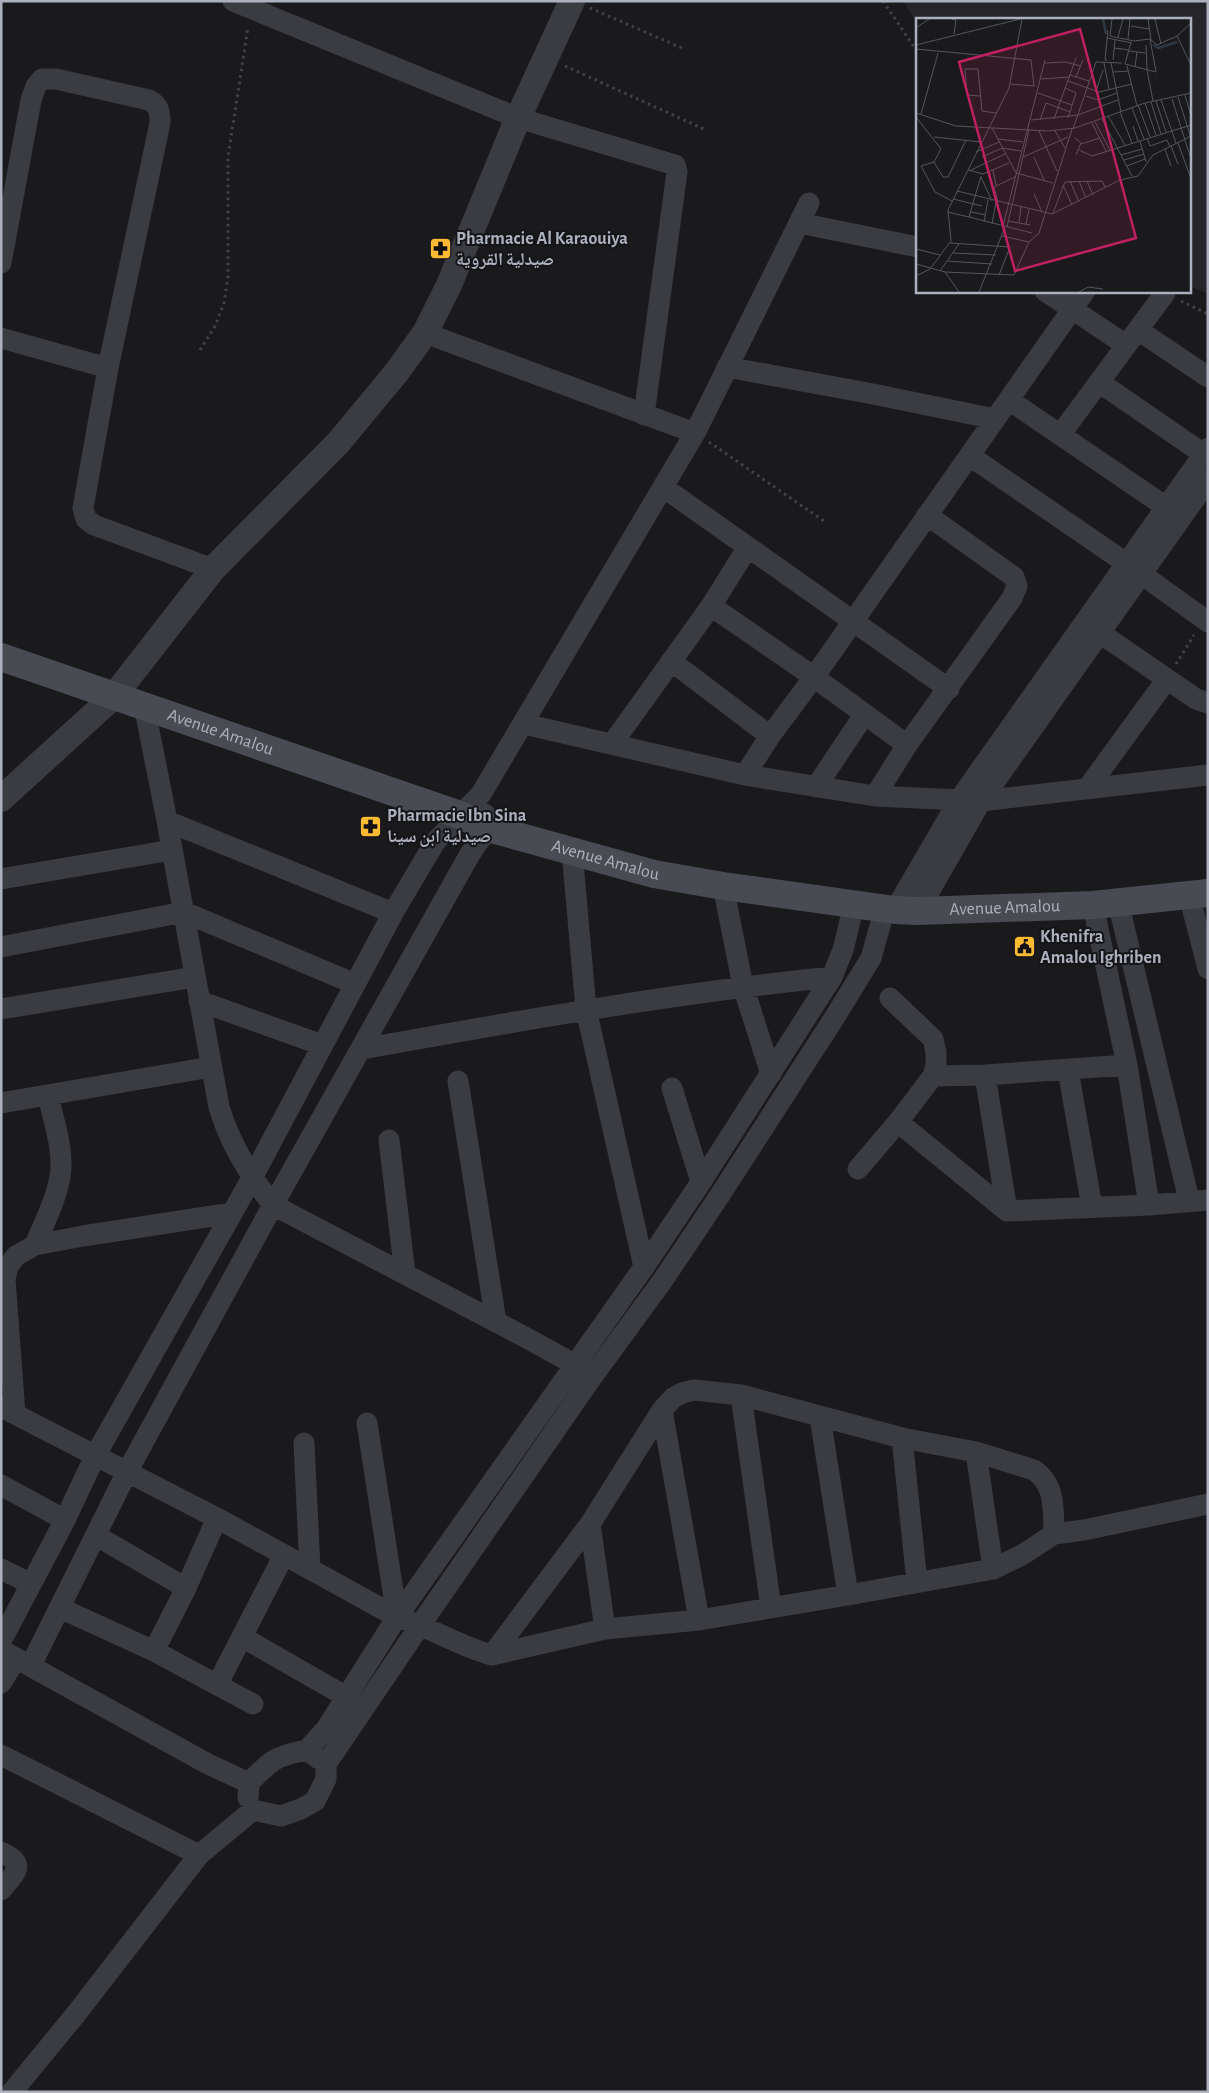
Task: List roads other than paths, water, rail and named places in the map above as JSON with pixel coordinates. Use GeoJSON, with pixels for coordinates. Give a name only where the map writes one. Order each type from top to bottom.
{"type":"FeatureCollection","features":[{"type":"Feature","properties":{"kind":"main road","name":"Avenue Amalou"},"geometry":{"type":"LineString","coordinates":[[1,657],[460,815],[488,828],[654,874],[723,886],[899,910],[1106,903],[1199,894]]}},
{"type":"Feature","properties":{"kind":"street"},"geometry":{"type":"LineString","coordinates":[[1,799],[114,696],[213,569],[338,443],[396,373],[425,333],[449,285],[518,118],[546,57],[579,3]]}},
{"type":"Feature","properties":{"kind":"street"},"geometry":{"type":"LineString","coordinates":[[242,5],[518,118],[675,165],[677,172],[644,415]]}},
{"type":"Feature","properties":{"kind":"street"},"geometry":{"type":"LineString","coordinates":[[1,263],[31,100],[36,86],[42,79],[56,79],[149,100],[155,104],[159,109],[160,123],[108,368],[83,508],[86,519],[94,525],[213,569]]}},
{"type":"Feature","properties":{"kind":"street"},"geometry":{"type":"LineString","coordinates":[[1,1641],[65,1520],[95,1456],[252,1178],[393,912],[435,842],[482,794],[695,433],[809,203]]}},
{"type":"Feature","properties":{"kind":"street"},"geometry":{"type":"LineString","coordinates":[[799,223],[916,247]]}},
{"type":"Feature","properties":{"kind":"street"},"geometry":{"type":"LineString","coordinates":[[1047,292],[1073,308],[1208,377]]}},
{"type":"Feature","properties":{"kind":"street"},"geometry":{"type":"LineString","coordinates":[[745,775],[770,736],[814,677],[1084,292]]}},
{"type":"Feature","properties":{"kind":"street"},"geometry":{"type":"LineString","coordinates":[[1060,435],[1165,293]]}},
{"type":"Feature","properties":{"kind":"street"},"geometry":{"type":"LineString","coordinates":[[425,333],[695,433]]}},
{"type":"Feature","properties":{"kind":"street"},"geometry":{"type":"LineString","coordinates":[[1,338],[108,368]]}},
{"type":"Feature","properties":{"kind":"street"},"geometry":{"type":"LineString","coordinates":[[727,367],[873,394],[995,420]]}},
{"type":"Feature","properties":{"kind":"street"},"geometry":{"type":"LineString","coordinates":[[899,910],[981,801],[1100,633],[1166,507],[1206,453],[1099,382]]}},
{"type":"Feature","properties":{"kind":"street"},"geometry":{"type":"LineString","coordinates":[[1009,400],[1166,507]]}},
{"type":"Feature","properties":{"kind":"street"},"geometry":{"type":"LineString","coordinates":[[970,456],[1206,618]]}},
{"type":"Feature","properties":{"kind":"street"},"geometry":{"type":"LineString","coordinates":[[253,1810],[281,1816],[301,1809],[315,1801],[326,1779],[326,1764],[592,1377],[663,1280],[838,1012],[899,910],[959,800],[1134,568],[1208,480]]}},
{"type":"Feature","properties":{"kind":"street"},"geometry":{"type":"LineString","coordinates":[[663,487],[949,689]]}},
{"type":"Feature","properties":{"kind":"street"},"geometry":{"type":"LineString","coordinates":[[875,796],[908,745],[1012,598],[1017,586],[1014,578],[927,515]]}},
{"type":"Feature","properties":{"kind":"street"},"geometry":{"type":"LineString","coordinates":[[612,744],[710,606],[748,547]]}},
{"type":"Feature","properties":{"kind":"street"},"geometry":{"type":"LineString","coordinates":[[710,606],[814,677],[908,745]]}},
{"type":"Feature","properties":{"kind":"street"},"geometry":{"type":"LineString","coordinates":[[1100,633],[1196,699],[1208,703]]}},
{"type":"Feature","properties":{"kind":"street"},"geometry":{"type":"LineString","coordinates":[[671,661],[770,736]]}},
{"type":"Feature","properties":{"kind":"street"},"geometry":{"type":"LineString","coordinates":[[1087,789],[1167,679]]}},
{"type":"Feature","properties":{"kind":"street"},"geometry":{"type":"LineString","coordinates":[[144,705],[219,1107],[227,1133],[252,1178],[273,1205],[574,1364]]}},
{"type":"Feature","properties":{"kind":"street"},"geometry":{"type":"LineString","coordinates":[[816,787],[864,715]]}},
{"type":"Feature","properties":{"kind":"street"},"geometry":{"type":"LineString","coordinates":[[524,724],[745,775],[875,796],[981,801],[1208,775]]}},
{"type":"Feature","properties":{"kind":"street"},"geometry":{"type":"LineString","coordinates":[[1,1683],[16,1658],[60,1608],[127,1472],[273,1205],[470,854],[488,828],[482,794]]}},
{"type":"Feature","properties":{"kind":"street"},"geometry":{"type":"LineString","coordinates":[[167,821],[393,912]]}},
{"type":"Feature","properties":{"kind":"street"},"geometry":{"type":"LineString","coordinates":[[1,879],[172,850]]}},
{"type":"Feature","properties":{"kind":"street"},"geometry":{"type":"LineString","coordinates":[[572,850],[586,1009],[644,1267]]}},
{"type":"Feature","properties":{"kind":"street"},"geometry":{"type":"LineString","coordinates":[[723,886],[743,986],[771,1074]]}},
{"type":"Feature","properties":{"kind":"street"},"geometry":{"type":"LineString","coordinates":[[1199,894],[1208,969]]}},
{"type":"Feature","properties":{"kind":"street"},"geometry":{"type":"LineString","coordinates":[[1106,903],[1127,1065],[1149,1205]]}},
{"type":"Feature","properties":{"kind":"street"},"geometry":{"type":"LineString","coordinates":[[898,1122],[1007,1211],[1149,1205],[1198,1200],[1106,903]]}},
{"type":"Feature","properties":{"kind":"street"},"geometry":{"type":"LineString","coordinates":[[253,1810],[247,1796],[249,1783],[267,1764],[282,1755],[307,1750],[326,1729],[397,1616],[644,1267],[701,1182],[832,977],[843,950],[854,904]]}},
{"type":"Feature","properties":{"kind":"street"},"geometry":{"type":"LineString","coordinates":[[1,947],[184,912],[355,984]]}},
{"type":"Feature","properties":{"kind":"street"},"geometry":{"type":"LineString","coordinates":[[1,1010],[195,977]]}},
{"type":"Feature","properties":{"kind":"street"},"geometry":{"type":"LineString","coordinates":[[362,1049],[586,1009],[743,986],[832,977]]}},
{"type":"Feature","properties":{"kind":"street"},"geometry":{"type":"LineString","coordinates":[[858,1169],[898,1122],[932,1076],[936,1066],[936,1052],[933,1039],[890,998]]}},
{"type":"Feature","properties":{"kind":"street"},"geometry":{"type":"LineString","coordinates":[[199,1001],[322,1045]]}},
{"type":"Feature","properties":{"kind":"street"},"geometry":{"type":"LineString","coordinates":[[932,1076],[985,1075],[1127,1065]]}},
{"type":"Feature","properties":{"kind":"street"},"geometry":{"type":"LineString","coordinates":[[1,1104],[211,1067]]}},
{"type":"Feature","properties":{"kind":"street"},"geometry":{"type":"LineString","coordinates":[[1068,1070],[1092,1207]]}},
{"type":"Feature","properties":{"kind":"street"},"geometry":{"type":"LineString","coordinates":[[985,1075],[1007,1211]]}},
{"type":"Feature","properties":{"kind":"street"},"geometry":{"type":"LineString","coordinates":[[458,1081],[496,1322]]}},
{"type":"Feature","properties":{"kind":"street"},"geometry":{"type":"LineString","coordinates":[[672,1088],[701,1182]]}},
{"type":"Feature","properties":{"kind":"street"},"geometry":{"type":"LineString","coordinates":[[35,1245],[57,1187],[61,1170],[60,1152],[48,1095]]}},
{"type":"Feature","properties":{"kind":"street"},"geometry":{"type":"LineString","coordinates":[[389,1140],[405,1274]]}},
{"type":"Feature","properties":{"kind":"street"},"geometry":{"type":"LineString","coordinates":[[232,1213],[35,1245],[16,1256],[8,1266],[5,1279],[8,1410],[217,1518],[397,1616],[421,1624],[446,1639],[474,1650],[492,1655],[605,1629],[699,1620],[994,1568],[1022,1555],[1054,1534],[1084,1530],[1208,1504]]}},
{"type":"Feature","properties":{"kind":"street"},"geometry":{"type":"LineString","coordinates":[[492,1655],[590,1524],[662,1410],[673,1398],[694,1390],[741,1395],[902,1438],[976,1452],[1034,1470],[1041,1474],[1048,1484],[1053,1499],[1054,1534]]}},
{"type":"Feature","properties":{"kind":"street"},"geometry":{"type":"LineString","coordinates":[[741,1395],[771,1608]]}},
{"type":"Feature","properties":{"kind":"street"},"geometry":{"type":"LineString","coordinates":[[662,1410],[699,1620]]}},
{"type":"Feature","properties":{"kind":"street"},"geometry":{"type":"LineString","coordinates":[[820,1417],[848,1595]]}},
{"type":"Feature","properties":{"kind":"street"},"geometry":{"type":"LineString","coordinates":[[367,1423],[397,1616]]}},
{"type":"Feature","properties":{"kind":"street"},"geometry":{"type":"LineString","coordinates":[[902,1438],[917,1582]]}},
{"type":"Feature","properties":{"kind":"street"},"geometry":{"type":"LineString","coordinates":[[304,1443],[310,1569]]}},
{"type":"Feature","properties":{"kind":"street"},"geometry":{"type":"LineString","coordinates":[[976,1452],[994,1568]]}},
{"type":"Feature","properties":{"kind":"street"},"geometry":{"type":"LineString","coordinates":[[1,1485],[65,1520]]}},
{"type":"Feature","properties":{"kind":"street"},"geometry":{"type":"LineString","coordinates":[[154,1651],[186,1588],[217,1518]]}},
{"type":"Feature","properties":{"kind":"street"},"geometry":{"type":"LineString","coordinates":[[590,1524],[605,1629]]}},
{"type":"Feature","properties":{"kind":"street"},"geometry":{"type":"LineString","coordinates":[[97,1536],[186,1588]]}},
{"type":"Feature","properties":{"kind":"street"},"geometry":{"type":"LineString","coordinates":[[216,1685],[284,1555]]}},
{"type":"Feature","properties":{"kind":"street"},"geometry":{"type":"LineString","coordinates":[[1,1568],[31,1584]]}},
{"type":"Feature","properties":{"kind":"street"},"geometry":{"type":"LineString","coordinates":[[60,1608],[154,1651],[253,1704]]}},
{"type":"Feature","properties":{"kind":"street"},"geometry":{"type":"LineString","coordinates":[[242,1637],[345,1696]]}},
{"type":"Feature","properties":{"kind":"street"},"geometry":{"type":"LineString","coordinates":[[16,1658],[208,1764],[249,1783]]}},
{"type":"Feature","properties":{"kind":"street"},"geometry":{"type":"LineString","coordinates":[[307,1750],[326,1764]]}},
{"type":"Feature","properties":{"kind":"street"},"geometry":{"type":"LineString","coordinates":[[1,1755],[199,1856]]}},
{"type":"Feature","properties":{"kind":"street"},"geometry":{"type":"LineString","coordinates":[[12,2092],[76,2014],[199,1856],[253,1810]]}},
{"type":"Feature","properties":{"kind":"street"},"geometry":{"type":"LineString","coordinates":[[1,1852],[14,1858],[18,1864],[17,1870],[1,1890]]}},
{"type":"Feature","properties":{"kind":"place","name":"Pharmacie Al Karaouiya صيدلية القروية"},"geometry":{"type":"Point","coordinates":[440,249]}},
{"type":"Feature","properties":{"kind":"place","name":"Pharmacie Ibn Sina صيدلية ابن سينا"},"geometry":{"type":"Point","coordinates":[371,826]}},
{"type":"Feature","properties":{"kind":"place","name":"Khenifra Amalou Ighriben"},"geometry":{"type":"Point","coordinates":[1024,947]}}]}
